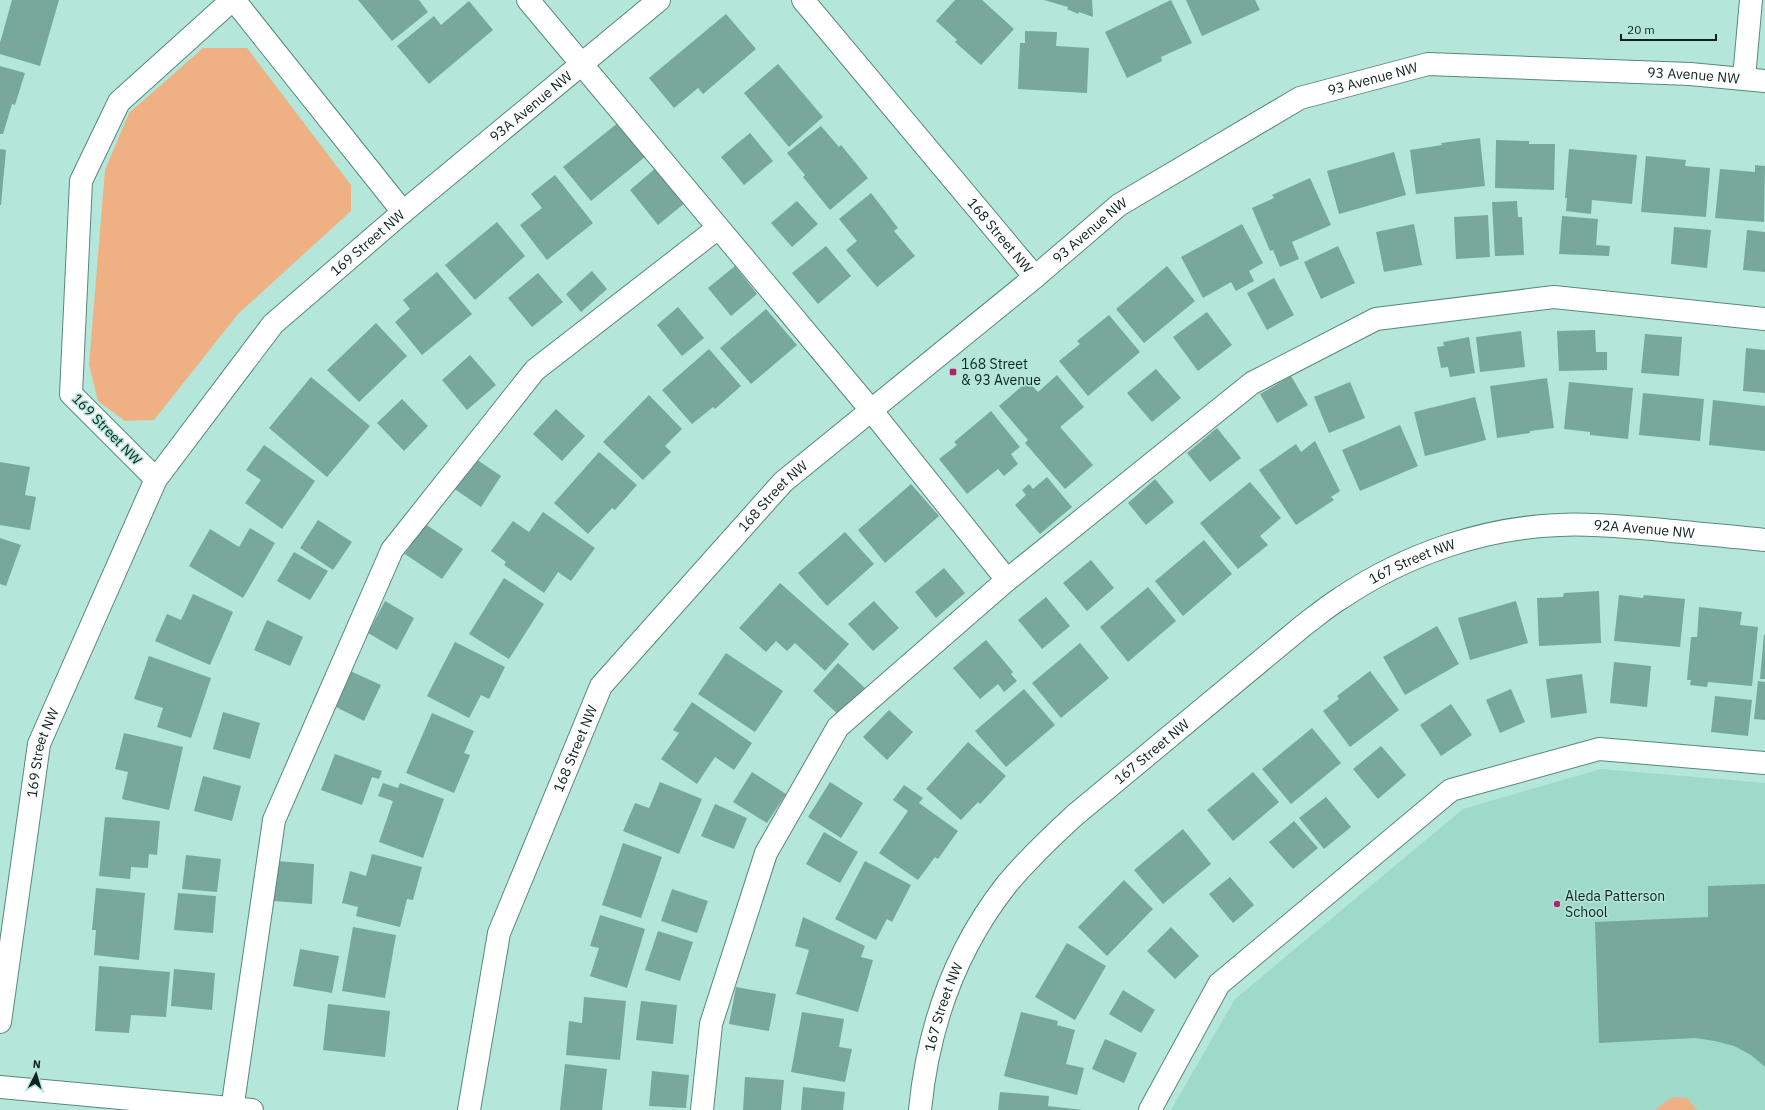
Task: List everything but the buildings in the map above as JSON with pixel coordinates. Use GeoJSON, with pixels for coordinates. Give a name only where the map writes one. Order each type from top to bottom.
{"type":"FeatureCollection","features":[{"type":"Feature","properties":{"kind":"street","name":"169 Street NW"},"geometry":{"type":"LineString","coordinates":[[0,1022],[39,744],[156,479],[274,324],[402,212],[233,0],[119,102],[81,181],[71,394],[156,479]]}},
{"type":"Feature","properties":{"kind":"street"},"geometry":{"type":"LineString","coordinates":[[528,0],[870,410],[1007,580]]}},
{"type":"Feature","properties":{"kind":"street","name":"93A Avenue NW"},"geometry":{"type":"LineString","coordinates":[[402,212],[659,0]]}},
{"type":"Feature","properties":{"kind":"street","name":"168 Street NW"},"geometry":{"type":"LineString","coordinates":[[469,1110],[499,933],[601,686],[782,482],[1035,277],[803,0]]}},
{"type":"Feature","properties":{"kind":"street"},"geometry":{"type":"LineString","coordinates":[[1752,0],[1754,80]]}},
{"type":"Feature","properties":{"kind":"street","name":"93 Avenue NW"},"geometry":{"type":"LineString","coordinates":[[1035,277],[1119,205],[1300,98],[1428,64],[1690,74],[1754,80]]}},
{"type":"Feature","properties":{"kind":"street"},"geometry":{"type":"LineString","coordinates":[[0,1087],[239,1109],[274,820],[392,550],[535,370],[718,228]]}},
{"type":"Feature","properties":{"kind":"street"},"geometry":{"type":"LineString","coordinates":[[702,1110],[711,1024],[766,853],[838,727],[1007,580],[1252,383],[1376,319],[1554,297],[1765,319]]}},
{"type":"Feature","properties":{"kind":"street","name":"92A Avenue NW"},"geometry":{"type":"LineString","coordinates":[[1524,528],[1599,524],[1765,540]]}},
{"type":"Feature","properties":{"kind":"street","name":"167 Street NW"},"geometry":{"type":"LineString","coordinates":[[920,1110],[923,1079],[930,1042],[941,1005],[956,967],[978,927],[1007,885],[1048,839],[1304,625],[1340,598],[1372,579],[1409,561],[1444,547],[1484,534],[1524,528]]}},
{"type":"Feature","properties":{"kind":"street"},"geometry":{"type":"LineString","coordinates":[[1150,1110],[1219,984],[1451,790],[1599,749],[1765,763]]}},
{"type":"Feature","properties":{"kind":"shaded area"},"geometry":{"type":"Polygon","coordinates":[[[203,48],[247,48],[351,185],[351,211],[238,314],[154,420],[125,421],[98,401],[89,365],[105,170],[129,113],[203,48]]]}},
{"type":"Feature","properties":{"kind":"shaded area","name":"Aleda Patterson School"},"geometry":{"type":"Polygon","coordinates":[[[1601,769],[1765,783],[1765,1110],[1171,1110],[1235,999],[1463,809],[1601,769]]]}},
{"type":"Feature","properties":{"kind":"shaded area"},"geometry":{"type":"Polygon","coordinates":[[[1675,1097],[1687,1098],[1697,1110],[1655,1110],[1668,1100],[1675,1097]]]}},
{"type":"Feature","properties":{"kind":"place","name":"168 Street & 93 Avenue"},"geometry":{"type":"Point","coordinates":[953,372]}},
{"type":"Feature","properties":{"kind":"place","name":"Aleda Patterson School"},"geometry":{"type":"Point","coordinates":[1557,904]}}]}
